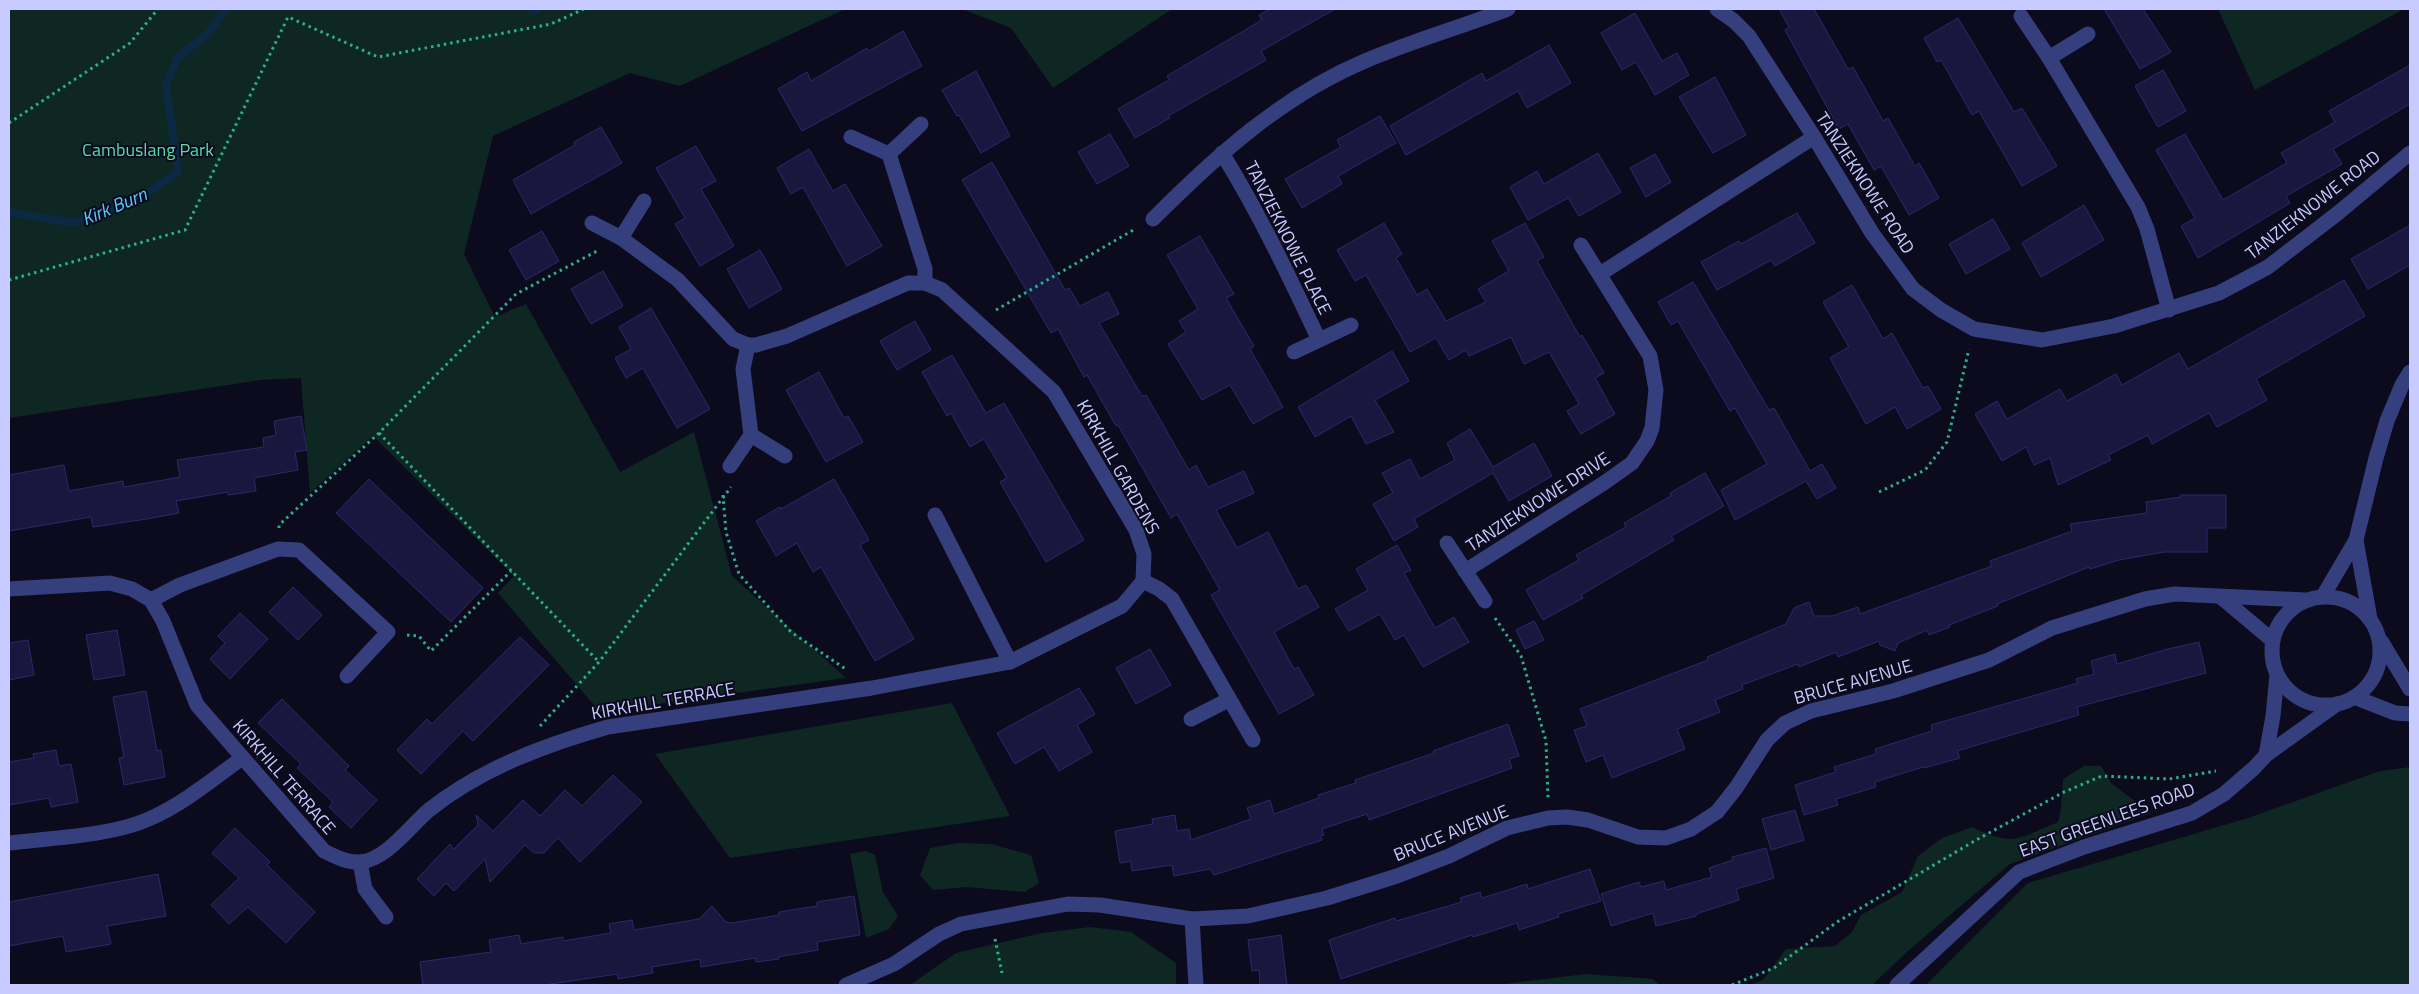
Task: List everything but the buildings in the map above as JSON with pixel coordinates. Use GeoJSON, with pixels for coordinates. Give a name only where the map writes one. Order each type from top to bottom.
{"type":"FeatureCollection","features":[{"type":"Feature","properties":{"kind":"street"},"geometry":{"type":"LineString","coordinates":[[1153,219],[1222,153],[1271,114],[1309,90],[1365,61],[1508,9]]}},
{"type":"Feature","properties":{"kind":"street","name":"TANZIEKNOWE ROAD"},"geometry":{"type":"LineString","coordinates":[[1717,9],[1749,36],[1814,137],[1872,233],[1913,289],[1941,310],[1974,329],[2042,340],[2114,326],[2219,293],[2268,267],[2338,213],[2410,153]]}},
{"type":"Feature","properties":{"kind":"street"},"geometry":{"type":"LineString","coordinates":[[2021,16],[2049,58],[2138,207],[2147,229],[2169,310]]}},
{"type":"Feature","properties":{"kind":"street"},"geometry":{"type":"LineString","coordinates":[[2049,58],[2088,34]]}},
{"type":"Feature","properties":{"kind":"street"},"geometry":{"type":"LineString","coordinates":[[889,154],[921,124]]}},
{"type":"Feature","properties":{"kind":"street"},"geometry":{"type":"LineString","coordinates":[[592,223],[621,238],[678,280],[733,339],[748,345],[756,345],[787,336],[908,283],[925,283],[926,269],[889,154],[851,137]]}},
{"type":"Feature","properties":{"kind":"street"},"geometry":{"type":"LineString","coordinates":[[1600,274],[1814,137]]}},
{"type":"Feature","properties":{"kind":"street","name":"TANZIEKNOWE PLACE"},"geometry":{"type":"LineString","coordinates":[[1222,153],[1262,221],[1319,340]]}},
{"type":"Feature","properties":{"kind":"street"},"geometry":{"type":"LineString","coordinates":[[621,238],[644,201]]}},
{"type":"Feature","properties":{"kind":"street","name":"TANZIEKNOWE DRIVE"},"geometry":{"type":"LineString","coordinates":[[1464,571],[1604,483],[1632,463],[1647,441],[1652,428],[1656,390],[1650,356],[1600,274],[1580,246]]}},
{"type":"Feature","properties":{"kind":"street","name":"KIRKHILL GARDENS"},"geometry":{"type":"LineString","coordinates":[[925,283],[942,290],[1054,392],[1136,530],[1144,554],[1142,581]]}},
{"type":"Feature","properties":{"kind":"street","name":"TANZIEKNOWE PLACE"},"geometry":{"type":"LineString","coordinates":[[1294,352],[1351,325]]}},
{"type":"Feature","properties":{"kind":"street"},"geometry":{"type":"LineString","coordinates":[[730,466],[751,435],[743,369],[748,345]]}},
{"type":"Feature","properties":{"kind":"street"},"geometry":{"type":"LineString","coordinates":[[2323,596],[2356,540],[2387,421],[2402,385],[2410,372]]}},
{"type":"Feature","properties":{"kind":"street"},"geometry":{"type":"LineString","coordinates":[[751,435],[786,456]]}},
{"type":"Feature","properties":{"kind":"street"},"geometry":{"type":"LineString","coordinates":[[935,515],[1010,662]]}},
{"type":"Feature","properties":{"kind":"street"},"geometry":{"type":"LineString","coordinates":[[2356,540],[2370,619]]}},
{"type":"Feature","properties":{"kind":"street","name":"TANZIEKNOWE DRIVE"},"geometry":{"type":"LineString","coordinates":[[1447,543],[1484,601]]}},
{"type":"Feature","properties":{"kind":"street"},"geometry":{"type":"LineString","coordinates":[[9,589],[110,583],[132,589],[151,600],[180,585],[278,549],[299,550],[388,632],[347,676]]}},
{"type":"Feature","properties":{"kind":"street"},"geometry":{"type":"LineString","coordinates":[[1142,581],[1159,589],[1172,599],[1252,740]]}},
{"type":"Feature","properties":{"kind":"street","name":"KIRKHILL TERRACE"},"geometry":{"type":"LineString","coordinates":[[151,600],[164,621],[197,705],[324,851],[340,859],[360,862],[385,852],[430,810],[484,774],[508,762],[571,737],[608,727],[872,688],[1010,662],[1122,606],[1142,581]]}},
{"type":"Feature","properties":{"kind":"street","name":"BRUCE AVENUE"},"geometry":{"type":"LineString","coordinates":[[846,985],[894,964],[939,934],[961,924],[1068,904],[1100,905],[1192,919],[1248,916],[1326,898],[1396,876],[1440,860],[1507,828],[1548,818],[1567,817],[1588,820],[1638,838],[1666,838],[1691,829],[1717,812],[1736,788],[1767,740],[1785,722],[1811,711],[1893,691],[1989,660],[2052,628],[2145,599],[2175,594],[2222,598],[2305,600]]}},
{"type":"Feature","properties":{"kind":"street"},"geometry":{"type":"LineString","coordinates":[[2378,635],[2380,653],[2377,670],[2368,686],[2354,697],[2337,704],[2320,705],[2302,700],[2288,690],[2277,675],[2272,658],[2272,640],[2278,623],[2290,610],[2305,600],[2323,596],[2341,598],[2358,606],[2370,619],[2404,683],[2410,689]]}},
{"type":"Feature","properties":{"kind":"street"},"geometry":{"type":"LineString","coordinates":[[2222,598],[2272,640]]}},
{"type":"Feature","properties":{"kind":"street"},"geometry":{"type":"LineString","coordinates":[[2266,755],[2273,716],[2277,675]]}},
{"type":"Feature","properties":{"kind":"street"},"geometry":{"type":"LineString","coordinates":[[2354,697],[2395,713],[2410,714]]}},
{"type":"Feature","properties":{"kind":"street"},"geometry":{"type":"LineString","coordinates":[[1191,719],[1228,700]]}},
{"type":"Feature","properties":{"kind":"street","name":"EAST GREENLEES ROAD"},"geometry":{"type":"LineString","coordinates":[[1896,985],[2018,872],[2084,847],[2192,813],[2224,794],[2266,755],[2337,704]]}},
{"type":"Feature","properties":{"kind":"street"},"geometry":{"type":"LineString","coordinates":[[9,843],[111,830],[147,820],[184,801],[242,758]]}},
{"type":"Feature","properties":{"kind":"street"},"geometry":{"type":"LineString","coordinates":[[360,862],[365,890],[386,917]]}},
{"type":"Feature","properties":{"kind":"street"},"geometry":{"type":"LineString","coordinates":[[1192,919],[1196,985]]}},
{"type":"Feature","properties":{"kind":"path"},"geometry":{"type":"LineString","coordinates":[[9,123],[130,43],[158,9]]}},
{"type":"Feature","properties":{"kind":"path"},"geometry":{"type":"LineString","coordinates":[[9,280],[185,230],[288,17],[378,57],[551,24],[584,9]]}},
{"type":"Feature","properties":{"kind":"path"},"geometry":{"type":"LineString","coordinates":[[976,321],[1153,219]]}},
{"type":"Feature","properties":{"kind":"path"},"geometry":{"type":"LineString","coordinates":[[278,549],[279,525],[379,433],[516,294],[621,238]]}},
{"type":"Feature","properties":{"kind":"path"},"geometry":{"type":"LineString","coordinates":[[1879,492],[1925,470],[1946,442],[1974,329]]}},
{"type":"Feature","properties":{"kind":"path"},"geometry":{"type":"LineString","coordinates":[[379,433],[599,662]]}},
{"type":"Feature","properties":{"kind":"path"},"geometry":{"type":"LineString","coordinates":[[534,733],[599,662],[723,494],[738,479],[730,466]]}},
{"type":"Feature","properties":{"kind":"path"},"geometry":{"type":"LineString","coordinates":[[723,494],[726,532],[740,574],[791,632],[872,688]]}},
{"type":"Feature","properties":{"kind":"path"},"geometry":{"type":"LineString","coordinates":[[388,632],[420,636],[431,651],[512,571]]}},
{"type":"Feature","properties":{"kind":"path"},"geometry":{"type":"LineString","coordinates":[[1484,601],[1521,656],[1541,722],[1546,741],[1548,818]]}},
{"type":"Feature","properties":{"kind":"path"},"geometry":{"type":"LineString","coordinates":[[1732,985],[1774,968],[1837,922],[1978,839],[2064,792],[2102,776],[2170,779],[2226,769],[2254,768]]}},
{"type":"Feature","properties":{"kind":"path"},"geometry":{"type":"LineString","coordinates":[[991,919],[1002,973]]}},
{"type":"Feature","properties":{"kind":"green space","name":"Cambuslang Park"},"geometry":{"type":"Polygon","coordinates":[[[10,9],[845,9],[680,86],[630,73],[493,136],[464,254],[495,317],[526,304],[620,472],[694,432],[732,576],[846,678],[600,712],[498,593],[514,576],[373,436],[310,493],[301,378],[261,380],[9,418],[10,9]]]}},
{"type":"Feature","properties":{"kind":"green space"},"geometry":{"type":"Polygon","coordinates":[[[962,9],[1172,9],[1053,88],[1011,28],[962,9]]]}},
{"type":"Feature","properties":{"kind":"green space"},"geometry":{"type":"Polygon","coordinates":[[[2218,9],[2404,9],[2255,90],[2218,9]]]}},
{"type":"Feature","properties":{"kind":"green space"},"geometry":{"type":"Polygon","coordinates":[[[952,703],[1010,816],[730,858],[655,754],[952,703]]]}},
{"type":"Feature","properties":{"kind":"green space"},"geometry":{"type":"Polygon","coordinates":[[[2084,766],[2101,766],[2112,784],[2151,813],[2010,864],[1908,951],[1872,985],[1750,985],[1763,980],[1786,949],[1835,946],[1852,932],[1861,915],[1902,892],[1918,856],[1942,838],[1972,827],[1997,837],[2015,838],[2033,833],[2058,822],[2061,810],[2063,779],[2084,766]]]}},
{"type":"Feature","properties":{"kind":"green space"},"geometry":{"type":"Polygon","coordinates":[[[2410,767],[2410,985],[1926,985],[2028,883],[2248,818],[2380,771],[2410,767]]]}},
{"type":"Feature","properties":{"kind":"green space"},"geometry":{"type":"Polygon","coordinates":[[[958,843],[991,844],[1031,855],[1039,883],[1025,892],[967,887],[933,890],[920,875],[930,848],[958,843]]]}},
{"type":"Feature","properties":{"kind":"green space"},"geometry":{"type":"Polygon","coordinates":[[[866,851],[875,855],[883,892],[898,916],[889,929],[866,938],[850,854],[866,851]]]}},
{"type":"Feature","properties":{"kind":"green space"},"geometry":{"type":"Polygon","coordinates":[[[1090,927],[1131,932],[1176,963],[1176,985],[910,985],[956,953],[1042,933],[1090,927]]]}},
{"type":"Feature","properties":{"kind":"green space"},"geometry":{"type":"Polygon","coordinates":[[[1586,974],[1653,979],[1660,985],[1495,985],[1586,974]]]}},
{"type":"Feature","properties":{"kind":"waterway","name":"Kirk Burn"},"geometry":{"type":"LineString","coordinates":[[9,212],[73,223],[142,197],[178,172],[166,84],[179,56],[209,33],[225,9]]}},
{"type":"Feature","properties":{"kind":"waterway","name":"Kirk Burn"},"geometry":{"type":"LineString","coordinates":[[531,9],[534,11],[537,9]]}}]}
